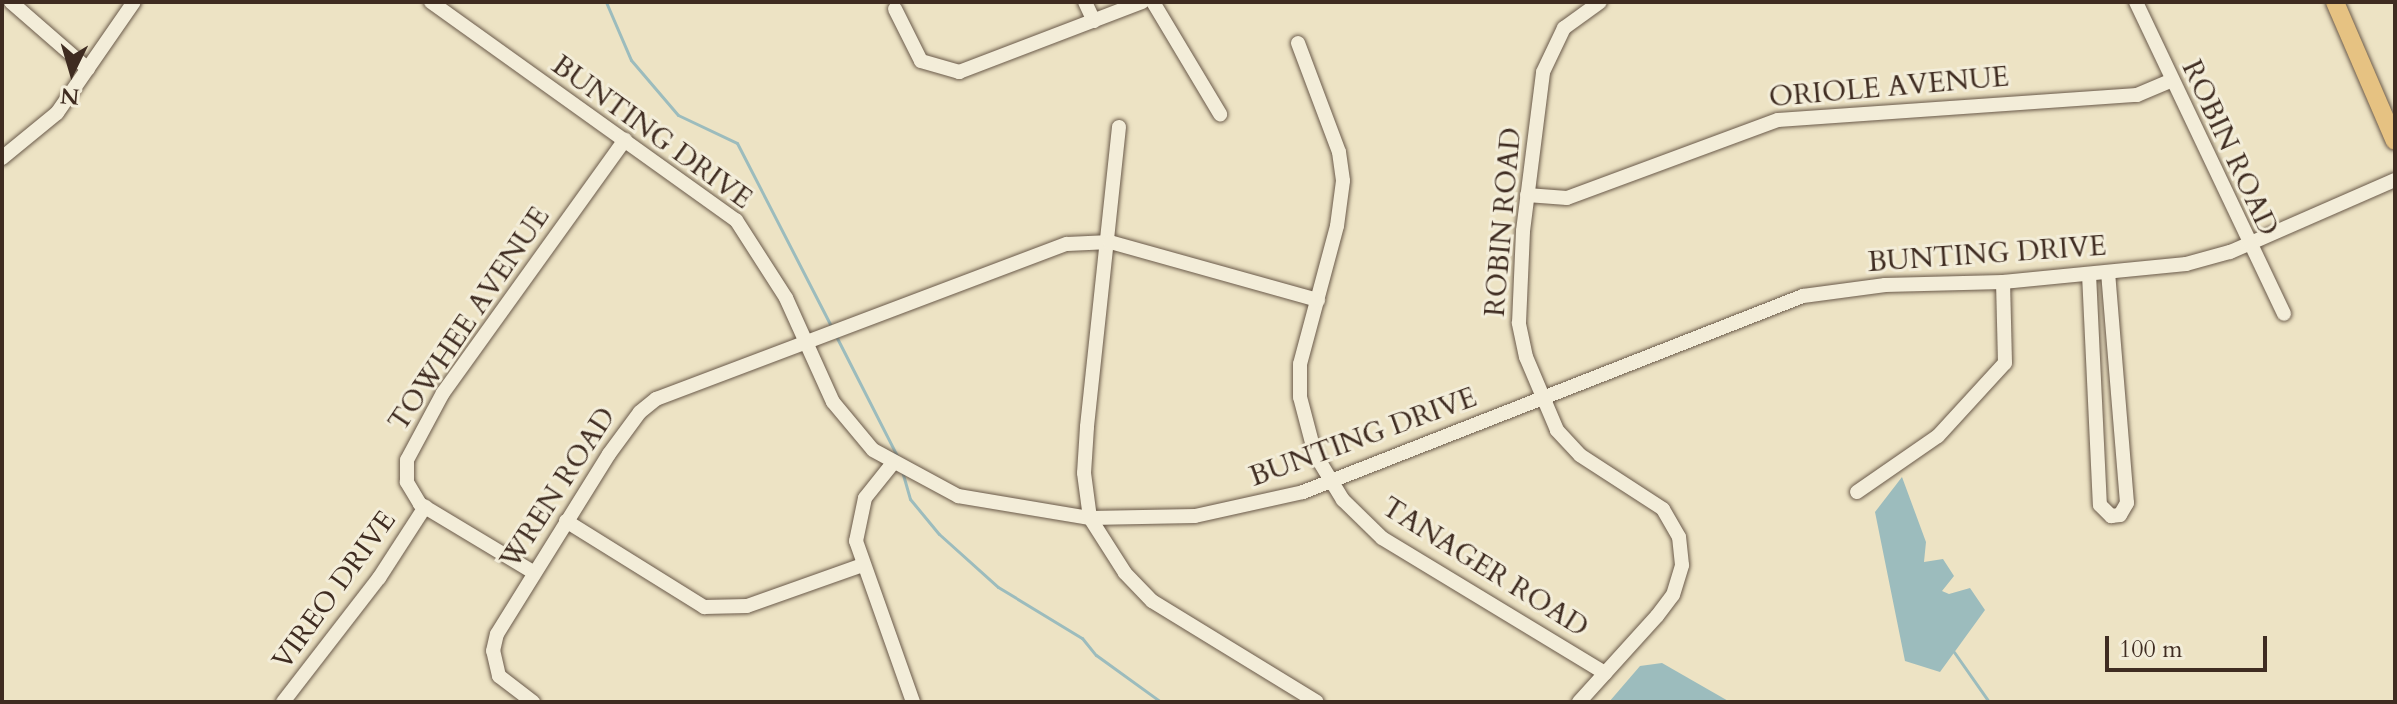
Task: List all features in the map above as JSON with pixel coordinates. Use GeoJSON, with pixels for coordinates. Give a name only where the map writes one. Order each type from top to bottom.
{"type":"FeatureCollection","features":[{"type":"Feature","properties":{"kind":"main road"},"geometry":{"type":"LineString","coordinates":[[2335,2],[2395,141]]}},
{"type":"Feature","properties":{"kind":"street"},"geometry":{"type":"LineString","coordinates":[[11,2],[88,69]]}},
{"type":"Feature","properties":{"kind":"street"},"geometry":{"type":"LineString","coordinates":[[2,158],[46,124],[134,2]]}},
{"type":"Feature","properties":{"kind":"street","name":"BUNTING DRIVE"},"geometry":{"type":"LineString","coordinates":[[431,2],[736,220],[765,259],[841,415],[893,463],[966,499],[1090,518],[1218,513],[1332,482],[1803,296],[1885,285],[2003,282],[2186,264],[2247,245],[2395,180]]}},
{"type":"Feature","properties":{"kind":"street"},"geometry":{"type":"LineString","coordinates":[[1085,2],[1094,21]]}},
{"type":"Feature","properties":{"kind":"street"},"geometry":{"type":"LineString","coordinates":[[895,9],[916,55],[950,72],[975,69],[1142,2]]}},
{"type":"Feature","properties":{"kind":"street"},"geometry":{"type":"LineString","coordinates":[[1153,2],[1220,114]]}},
{"type":"Feature","properties":{"kind":"street","name":"ROBIN ROAD"},"geometry":{"type":"LineString","coordinates":[[1579,702],[1673,595],[1682,565],[1680,543],[1656,502],[1564,440],[1542,398],[1518,315],[1527,195],[1547,59],[1564,28],[1600,2]]}},
{"type":"Feature","properties":{"kind":"street","name":"ROBIN ROAD"},"geometry":{"type":"LineString","coordinates":[[2136,2],[2247,245],[2284,314]]}},
{"type":"Feature","properties":{"kind":"street","name":"TANAGER ROAD"},"geometry":{"type":"LineString","coordinates":[[1298,43],[1339,152],[1343,181],[1341,211],[1303,347],[1300,397],[1309,440],[1332,482],[1355,514],[1382,538],[1605,673]]}},
{"type":"Feature","properties":{"kind":"street","name":"ORIOLE AVENUE"},"geometry":{"type":"LineString","coordinates":[[1527,195],[1567,198],[1778,120],[2137,95],[2170,81]]}},
{"type":"Feature","properties":{"kind":"street"},"geometry":{"type":"LineString","coordinates":[[1119,127],[1110,242],[1087,427],[1084,473],[1090,518],[1125,573],[1158,606],[1317,702]]}},
{"type":"Feature","properties":{"kind":"street","name":"TOWHEE AVENUE"},"geometry":{"type":"LineString","coordinates":[[533,572],[425,507],[414,497],[405,474],[419,431],[510,296],[625,140]]}},
{"type":"Feature","properties":{"kind":"street"},"geometry":{"type":"LineString","coordinates":[[1110,242],[1318,300]]}},
{"type":"Feature","properties":{"kind":"street","name":"WREN ROAD"},"geometry":{"type":"LineString","coordinates":[[533,702],[499,676],[493,651],[497,634],[566,521],[647,405],[1050,248],[1110,242]]}},
{"type":"Feature","properties":{"kind":"street"},"geometry":{"type":"LineString","coordinates":[[2089,274],[2100,505],[2111,516],[2120,515],[2127,503],[2118,358],[2108,273]]}},
{"type":"Feature","properties":{"kind":"street"},"geometry":{"type":"LineString","coordinates":[[1857,492],[1938,436],[2005,363],[2003,282]]}},
{"type":"Feature","properties":{"kind":"street"},"geometry":{"type":"LineString","coordinates":[[2091,360],[2118,358]]}},
{"type":"Feature","properties":{"kind":"street"},"geometry":{"type":"LineString","coordinates":[[893,463],[872,487],[857,519],[856,541],[913,702]]}},
{"type":"Feature","properties":{"kind":"street","name":"VIREO DRIVE"},"geometry":{"type":"LineString","coordinates":[[283,702],[379,578],[425,507]]}},
{"type":"Feature","properties":{"kind":"street"},"geometry":{"type":"LineString","coordinates":[[566,521],[704,607],[747,606],[863,565]]}},
{"type":"Feature","properties":{"kind":"water"},"geometry":{"type":"Polygon","coordinates":[[[1902,477],[1926,542],[1924,562],[1943,559],[1954,576],[1942,591],[1949,594],[1970,588],[1985,610],[1940,672],[1905,661],[1875,512],[1902,477]]]}},
{"type":"Feature","properties":{"kind":"water"},"geometry":{"type":"Polygon","coordinates":[[[1662,663],[1730,702],[1609,702],[1640,666],[1662,663]]]}},
{"type":"Feature","properties":{"kind":"waterway"},"geometry":{"type":"LineString","coordinates":[[606,2],[631,60],[678,115],[737,143],[832,328]]}},
{"type":"Feature","properties":{"kind":"waterway"},"geometry":{"type":"LineString","coordinates":[[837,338],[897,456]]}},
{"type":"Feature","properties":{"kind":"waterway"},"geometry":{"type":"LineString","coordinates":[[902,471],[910,499],[939,534],[998,587],[1082,638],[1096,655],[1161,702]]}},
{"type":"Feature","properties":{"kind":"waterway"},"geometry":{"type":"LineString","coordinates":[[1954,652],[1989,702]]}}]}
